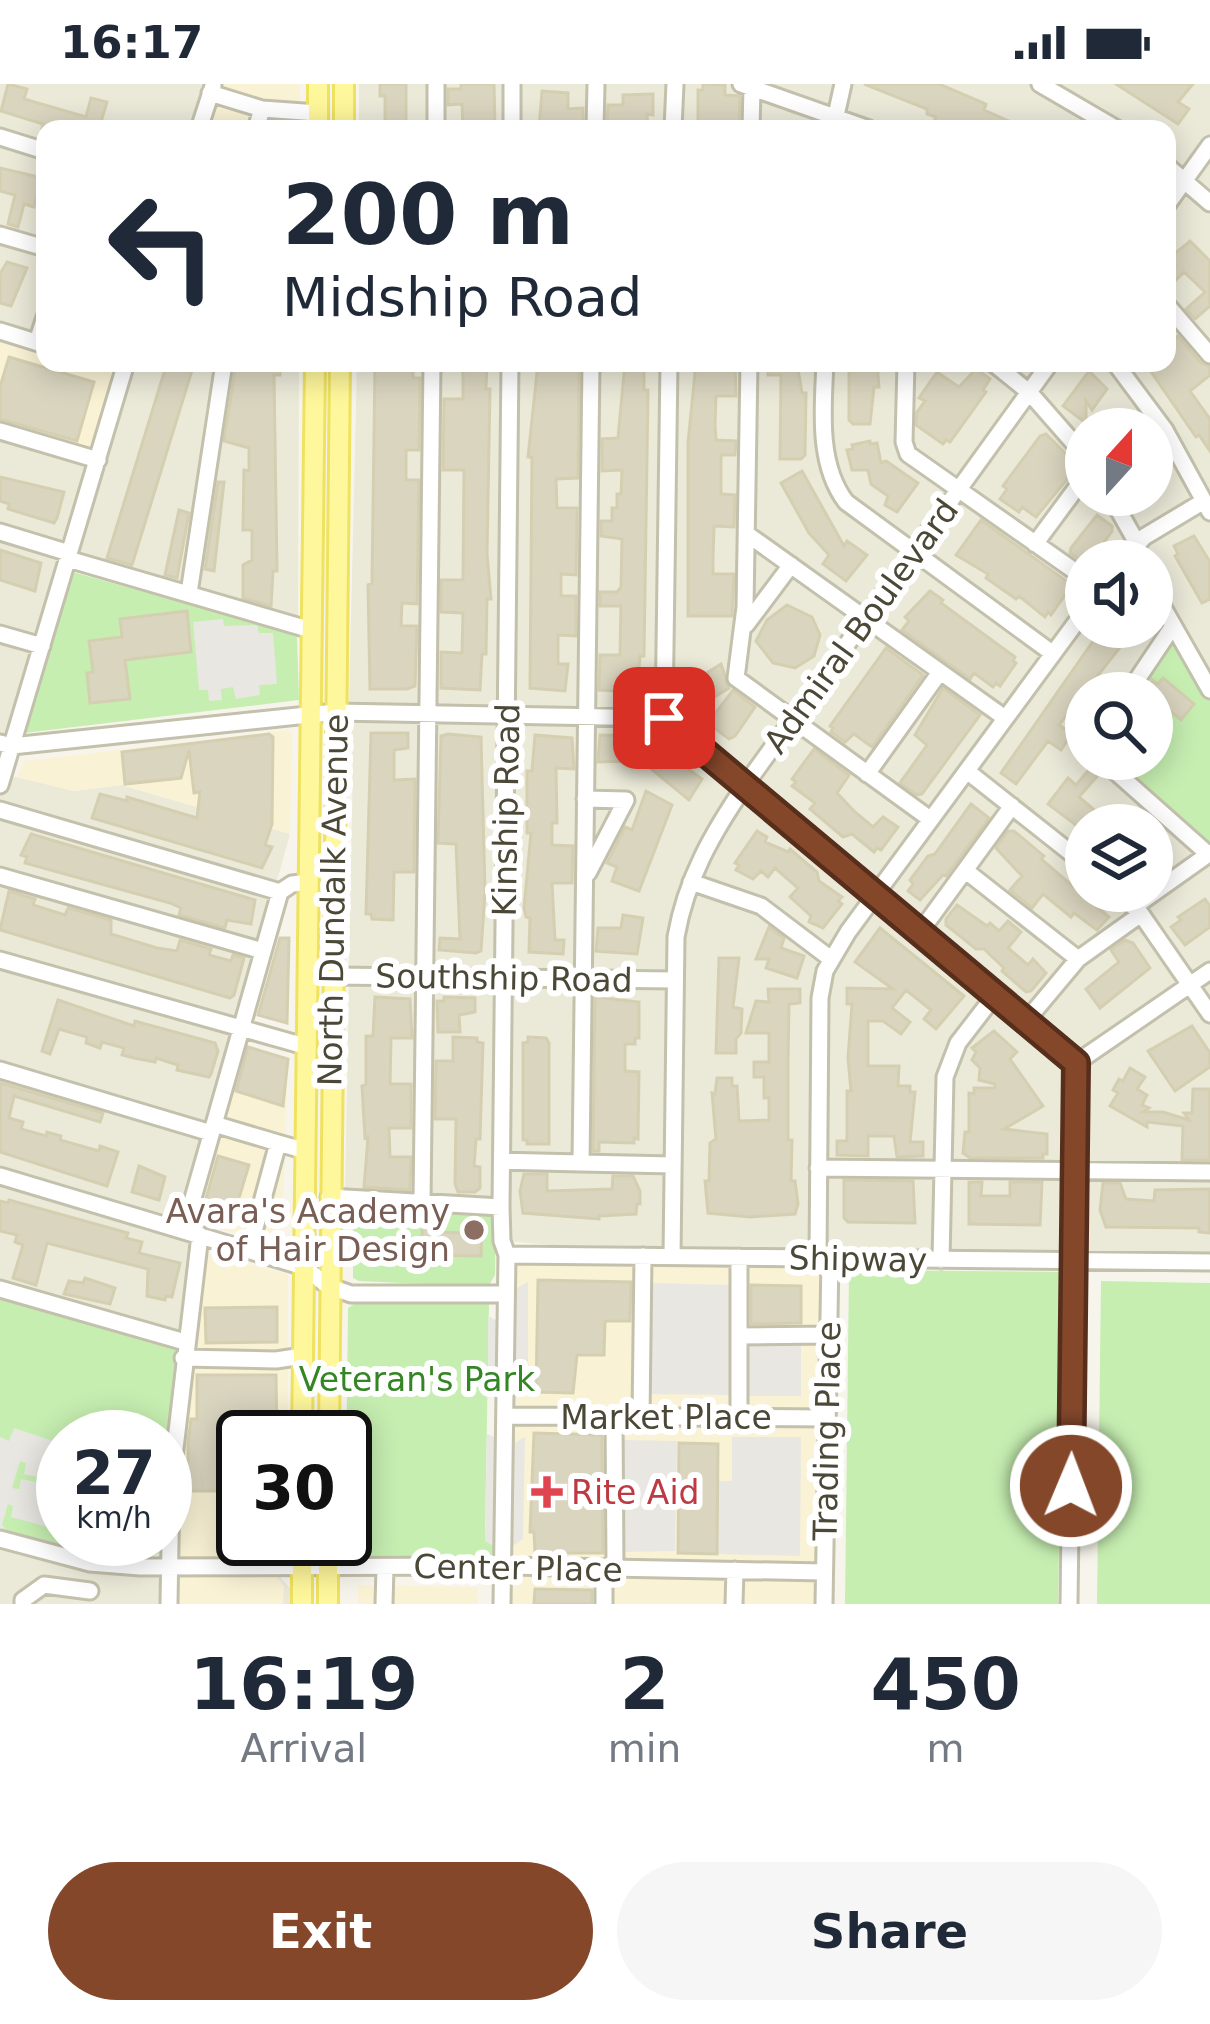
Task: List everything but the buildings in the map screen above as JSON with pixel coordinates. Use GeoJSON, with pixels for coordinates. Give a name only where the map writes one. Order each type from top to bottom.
{"type":"FeatureCollection","features":[{"type":"Feature","properties":{"kind":"main road"},"geometry":{"type":"LineString","coordinates":[[318,84],[318,120]]}},
{"type":"Feature","properties":{"kind":"main road"},"geometry":{"type":"LineString","coordinates":[[344,84],[344,120]]}},
{"type":"Feature","properties":{"kind":"main road","name":"North Dundalk Avenue"},"geometry":{"type":"LineString","coordinates":[[302,1410],[315,372]]}},
{"type":"Feature","properties":{"kind":"main road","name":"North Dundalk Avenue"},"geometry":{"type":"LineString","coordinates":[[329,1410],[340,372]]}},
{"type":"Feature","properties":{"kind":"main road"},"geometry":{"type":"LineString","coordinates":[[301,1568],[302,1604]]}},
{"type":"Feature","properties":{"kind":"main road"},"geometry":{"type":"LineString","coordinates":[[327,1568],[328,1604]]}},
{"type":"Feature","properties":{"kind":"street"},"geometry":{"type":"LineString","coordinates":[[436,84],[436,120]]}},
{"type":"Feature","properties":{"kind":"street"},"geometry":{"type":"LineString","coordinates":[[512,84],[512,120]]}},
{"type":"Feature","properties":{"kind":"street"},"geometry":{"type":"LineString","coordinates":[[595,120],[596,84]]}},
{"type":"Feature","properties":{"kind":"street"},"geometry":{"type":"LineString","coordinates":[[673,120],[675,84]]}},
{"type":"Feature","properties":{"kind":"street"},"geometry":{"type":"LineString","coordinates":[[835,120],[843,84]]}},
{"type":"Feature","properties":{"kind":"street"},"geometry":{"type":"LineString","coordinates":[[1040,84],[1102,120]]}},
{"type":"Feature","properties":{"kind":"street"},"geometry":{"type":"LineString","coordinates":[[746,86],[827,120]]}},
{"type":"Feature","properties":{"kind":"street"},"geometry":{"type":"LineString","coordinates":[[746,86],[751,120]]}},
{"type":"Feature","properties":{"kind":"street"},"geometry":{"type":"LineString","coordinates":[[202,120],[212,88],[262,109],[313,120]]}},
{"type":"Feature","properties":{"kind":"street"},"geometry":{"type":"LineString","coordinates":[[259,120],[262,109]]}},
{"type":"Feature","properties":{"kind":"street"},"geometry":{"type":"LineString","coordinates":[[0,137],[36,148]]}},
{"type":"Feature","properties":{"kind":"street"},"geometry":{"type":"LineString","coordinates":[[1176,192],[1210,145]]}},
{"type":"Feature","properties":{"kind":"street"},"geometry":{"type":"LineString","coordinates":[[1176,174],[1210,203]]}},
{"type":"Feature","properties":{"kind":"street"},"geometry":{"type":"LineString","coordinates":[[0,235],[36,245]]}},
{"type":"Feature","properties":{"kind":"street"},"geometry":{"type":"LineString","coordinates":[[1176,315],[1210,355]]}},
{"type":"Feature","properties":{"kind":"street"},"geometry":{"type":"LineString","coordinates":[[0,331],[36,342]]}},
{"type":"Feature","properties":{"kind":"street"},"geometry":{"type":"LineString","coordinates":[[0,785],[6,745],[42,646],[123,372]]}},
{"type":"Feature","properties":{"kind":"street"},"geometry":{"type":"LineString","coordinates":[[189,593],[223,372]]}},
{"type":"Feature","properties":{"kind":"street"},"geometry":{"type":"LineString","coordinates":[[422,1203],[432,372]]}},
{"type":"Feature","properties":{"kind":"street","name":"Kinship Road"},"geometry":{"type":"LineString","coordinates":[[502,1604],[507,1255],[501,1207],[502,979],[510,372]]}},
{"type":"Feature","properties":{"kind":"street"},"geometry":{"type":"LineString","coordinates":[[581,1163],[590,372]]}},
{"type":"Feature","properties":{"kind":"street"},"geometry":{"type":"LineString","coordinates":[[664,718],[669,372]]}},
{"type":"Feature","properties":{"kind":"street"},"geometry":{"type":"LineString","coordinates":[[749,372],[747,533],[736,678],[930,819]]}},
{"type":"Feature","properties":{"kind":"street"},"geometry":{"type":"LineString","coordinates":[[825,372],[824,422],[833,481],[856,513],[1052,653]]}},
{"type":"Feature","properties":{"kind":"street"},"geometry":{"type":"LineString","coordinates":[[906,372],[904,442],[908,454],[1065,565]]}},
{"type":"Feature","properties":{"kind":"street"},"geometry":{"type":"LineString","coordinates":[[1004,372],[1029,392],[1065,434]]}},
{"type":"Feature","properties":{"kind":"street","name":"Admiral Boulevard"},"geometry":{"type":"LineString","coordinates":[[672,1256],[676,937],[691,882],[711,836],[746,784],[1043,372]]}},
{"type":"Feature","properties":{"kind":"street"},"geometry":{"type":"LineString","coordinates":[[1122,372],[1165,430],[1207,506],[1154,540]]}},
{"type":"Feature","properties":{"kind":"street"},"geometry":{"type":"LineString","coordinates":[[0,431],[98,460]]}},
{"type":"Feature","properties":{"kind":"street"},"geometry":{"type":"LineString","coordinates":[[1035,544],[1065,503]]}},
{"type":"Feature","properties":{"kind":"street"},"geometry":{"type":"LineString","coordinates":[[0,532],[311,630]]}},
{"type":"Feature","properties":{"kind":"street"},"geometry":{"type":"LineString","coordinates":[[747,533],[1005,718]]}},
{"type":"Feature","properties":{"kind":"street"},"geometry":{"type":"LineString","coordinates":[[742,630],[791,565]]}},
{"type":"Feature","properties":{"kind":"street"},"geometry":{"type":"LineString","coordinates":[[1173,626],[1210,690]]}},
{"type":"Feature","properties":{"kind":"street"},"geometry":{"type":"LineString","coordinates":[[0,634],[42,646]]}},
{"type":"Feature","properties":{"kind":"street"},"geometry":{"type":"LineString","coordinates":[[691,882],[760,906],[831,958],[1065,636]]}},
{"type":"Feature","properties":{"kind":"street"},"geometry":{"type":"LineString","coordinates":[[867,774],[940,672]]}},
{"type":"Feature","properties":{"kind":"street"},"geometry":{"type":"LineString","coordinates":[[6,745],[336,712],[664,718],[746,784],[1076,1063],[1069,1604]]}},
{"type":"Feature","properties":{"kind":"street"},"geometry":{"type":"LineString","coordinates":[[967,771],[1065,848]]}},
{"type":"Feature","properties":{"kind":"street"},"geometry":{"type":"LineString","coordinates":[[1125,780],[1209,854],[1173,882]]}},
{"type":"Feature","properties":{"kind":"street"},"geometry":{"type":"LineString","coordinates":[[584,880],[626,800],[585,800]]}},
{"type":"Feature","properties":{"kind":"street"},"geometry":{"type":"LineString","coordinates":[[920,932],[1012,806]]}},
{"type":"Feature","properties":{"kind":"street"},"geometry":{"type":"LineString","coordinates":[[0,809],[280,892]]}},
{"type":"Feature","properties":{"kind":"street"},"geometry":{"type":"LineString","coordinates":[[966,871],[1078,959]]}},
{"type":"Feature","properties":{"kind":"street"},"geometry":{"type":"LineString","coordinates":[[0,875],[263,951]]}},
{"type":"Feature","properties":{"kind":"street"},"geometry":{"type":"LineString","coordinates":[[169,1604],[168,1518],[192,1233],[212,1129],[280,892],[292,884],[310,882]]}},
{"type":"Feature","properties":{"kind":"street"},"geometry":{"type":"LineString","coordinates":[[1026,1021],[1078,959],[1136,912]]}},
{"type":"Feature","properties":{"kind":"street"},"geometry":{"type":"LineString","coordinates":[[1139,912],[1210,1014]]}},
{"type":"Feature","properties":{"kind":"street","name":"Trading Place"},"geometry":{"type":"LineString","coordinates":[[824,1604],[829,1335],[818,1168],[820,998],[831,958]]}},
{"type":"Feature","properties":{"kind":"street"},"geometry":{"type":"LineString","coordinates":[[0,961],[308,1047]]}},
{"type":"Feature","properties":{"kind":"street"},"geometry":{"type":"LineString","coordinates":[[1076,1063],[1210,971]]}},
{"type":"Feature","properties":{"kind":"street","name":"Southship Road"},"geometry":{"type":"LineString","coordinates":[[333,976],[674,980]]}},
{"type":"Feature","properties":{"kind":"street"},"geometry":{"type":"LineString","coordinates":[[941,1261],[948,1063],[995,995]]}},
{"type":"Feature","properties":{"kind":"street"},"geometry":{"type":"LineString","coordinates":[[0,1070],[306,1151]]}},
{"type":"Feature","properties":{"kind":"street"},"geometry":{"type":"LineString","coordinates":[[249,1250],[278,1143]]}},
{"type":"Feature","properties":{"kind":"street"},"geometry":{"type":"LineString","coordinates":[[502,1161],[673,1165]]}},
{"type":"Feature","properties":{"kind":"street"},"geometry":{"type":"LineString","coordinates":[[818,1168],[1210,1172]]}},
{"type":"Feature","properties":{"kind":"street"},"geometry":{"type":"LineString","coordinates":[[0,1176],[304,1267],[328,1286],[351,1294],[506,1294]]}},
{"type":"Feature","properties":{"kind":"street"},"geometry":{"type":"LineString","coordinates":[[329,1198],[501,1207]]}},
{"type":"Feature","properties":{"kind":"street","name":"Shipway"},"geometry":{"type":"LineString","coordinates":[[507,1255],[1210,1262]]}},
{"type":"Feature","properties":{"kind":"street"},"geometry":{"type":"LineString","coordinates":[[640,1417],[643,1256]]}},
{"type":"Feature","properties":{"kind":"street"},"geometry":{"type":"LineString","coordinates":[[739,1257],[739,1418]]}},
{"type":"Feature","properties":{"kind":"street"},"geometry":{"type":"LineString","coordinates":[[0,1289],[184,1350],[276,1360],[303,1356]]}},
{"type":"Feature","properties":{"kind":"street"},"geometry":{"type":"LineString","coordinates":[[739,1336],[829,1335]]}},
{"type":"Feature","properties":{"kind":"street","name":"Market Place"},"geometry":{"type":"LineString","coordinates":[[506,1415],[827,1418]]}},
{"type":"Feature","properties":{"kind":"street"},"geometry":{"type":"LineString","coordinates":[[604,1604],[614,1416]]}},
{"type":"Feature","properties":{"kind":"street","name":"Center Place"},"geometry":{"type":"LineString","coordinates":[[0,1539],[90,1563],[169,1568],[503,1566],[824,1572]]}},
{"type":"Feature","properties":{"kind":"street"},"geometry":{"type":"LineString","coordinates":[[384,1604],[385,1567]]}},
{"type":"Feature","properties":{"kind":"street"},"geometry":{"type":"LineString","coordinates":[[734,1604],[735,1570]]}},
{"type":"Feature","properties":{"kind":"street"},"geometry":{"type":"LineString","coordinates":[[23,1604],[44,1586],[90,1592]]}},
{"type":"Feature","properties":{"kind":"shaded area"},"geometry":{"type":"Polygon","coordinates":[[[0,84],[204,84],[193,120],[36,120],[36,372],[299,372],[298,622],[292,621],[292,635],[59,565],[8,734],[3,733],[0,741],[0,84]]]}},
{"type":"Feature","properties":{"kind":"shaded area"},"geometry":{"type":"Polygon","coordinates":[[[223,84],[300,84],[299,120],[209,120],[223,84]]]}},
{"type":"Feature","properties":{"kind":"shaded area"},"geometry":{"type":"Polygon","coordinates":[[[359,84],[1210,84],[1210,1253],[553,1245],[506,1241],[345,1197],[353,755],[344,743],[354,705],[349,705],[357,372],[1176,372],[1176,120],[359,120],[359,84]]]}},
{"type":"Feature","properties":{"kind":"shaded area"},"geometry":{"type":"Polygon","coordinates":[[[0,338],[36,348],[36,372],[117,372],[93,456],[0,426],[0,338]]]}},
{"type":"Feature","properties":{"kind":"shaded area"},"geometry":{"type":"Polygon","coordinates":[[[223,619],[224,626],[257,625],[259,633],[273,633],[277,684],[259,685],[260,695],[236,699],[233,687],[221,689],[222,700],[209,701],[208,690],[199,690],[193,622],[223,619]]]}},
{"type":"Feature","properties":{"kind":"shaded area"},"geometry":{"type":"Polygon","coordinates":[[[292,733],[290,834],[122,785],[74,791],[17,777],[24,761],[292,733]]]}},
{"type":"Feature","properties":{"kind":"shaded area"},"geometry":{"type":"Polygon","coordinates":[[[0,773],[74,791],[121,785],[290,834],[182,1223],[155,1214],[152,1225],[196,1238],[181,1336],[0,1293],[0,773]]]}},
{"type":"Feature","properties":{"kind":"shaded area"},"geometry":{"type":"Polygon","coordinates":[[[243,1046],[288,1058],[282,1245],[191,1222],[243,1046]]]}},
{"type":"Feature","properties":{"kind":"shaded area"},"geometry":{"type":"Polygon","coordinates":[[[203,1253],[288,1274],[288,1410],[216,1410],[216,1559],[192,1558],[192,1410],[187,1410],[203,1253]]]}},
{"type":"Feature","properties":{"kind":"shaded area"},"geometry":{"type":"Polygon","coordinates":[[[515,1259],[820,1263],[816,1604],[510,1604],[515,1259]]]}},
{"type":"Feature","properties":{"kind":"shaded area"},"geometry":{"type":"Polygon","coordinates":[[[528,1282],[528,1381],[506,1395],[506,1387],[488,1377],[488,1316],[505,1325],[506,1294],[528,1282]]]}},
{"type":"Feature","properties":{"kind":"shaded area"},"geometry":{"type":"Polygon","coordinates":[[[649,1283],[733,1285],[733,1395],[648,1394],[649,1283]]]}},
{"type":"Feature","properties":{"kind":"shaded area"},"geometry":{"type":"Polygon","coordinates":[[[801,1335],[801,1396],[742,1396],[744,1336],[801,1335]]]}},
{"type":"Feature","properties":{"kind":"shaded area"},"geometry":{"type":"Polygon","coordinates":[[[14,1428],[36,1435],[36,1477],[24,1474],[26,1463],[20,1461],[12,1488],[19,1489],[21,1479],[36,1482],[36,1524],[11,1517],[13,1506],[8,1504],[2,1525],[7,1530],[0,1528],[0,1437],[9,1441],[14,1428]]]}},
{"type":"Feature","properties":{"kind":"shaded area"},"geometry":{"type":"Polygon","coordinates":[[[487,1434],[506,1442],[506,1448],[525,1437],[523,1539],[503,1552],[485,1541],[487,1434]]]}},
{"type":"Feature","properties":{"kind":"shaded area"},"geometry":{"type":"Polygon","coordinates":[[[732,1437],[801,1437],[800,1556],[717,1554],[718,1481],[732,1481],[732,1437]]]}},
{"type":"Feature","properties":{"kind":"shaded area"},"geometry":{"type":"Polygon","coordinates":[[[623,1440],[677,1441],[675,1551],[622,1552],[623,1440]]]}},
{"type":"Feature","properties":{"kind":"shaded area"},"geometry":{"type":"Polygon","coordinates":[[[0,1547],[36,1558],[36,1566],[173,1575],[278,1575],[296,1595],[296,1604],[0,1604],[0,1547]]]}},
{"type":"Feature","properties":{"kind":"shaded area"},"geometry":{"type":"Polygon","coordinates":[[[172,1572],[277,1577],[284,1586],[283,1604],[172,1604],[172,1572]]]}},
{"type":"Feature","properties":{"kind":"shaded area"},"geometry":{"type":"Polygon","coordinates":[[[358,1585],[478,1587],[478,1604],[358,1604],[358,1585]]]}},
{"type":"Feature","properties":{"kind":"green space"},"geometry":{"type":"Polygon","coordinates":[[[69,571],[297,634],[299,700],[24,733],[69,571]]]}},
{"type":"Feature","properties":{"kind":"green space"},"geometry":{"type":"Polygon","coordinates":[[[1173,630],[1210,695],[1210,848],[1173,816],[1173,804],[1159,804],[1131,780],[1173,780],[1173,672],[1145,672],[1161,648],[1173,648],[1173,630]]]}},
{"type":"Feature","properties":{"kind":"green space"},"geometry":{"type":"Polygon","coordinates":[[[353,1205],[496,1211],[495,1275],[488,1287],[359,1281],[353,1278],[353,1205]]]}},
{"type":"Feature","properties":{"kind":"green space"},"geometry":{"type":"Polygon","coordinates":[[[849,1270],[1064,1272],[1058,1604],[845,1604],[849,1270]]]}},
{"type":"Feature","properties":{"kind":"green space"},"geometry":{"type":"Polygon","coordinates":[[[1101,1281],[1210,1283],[1210,1604],[1097,1604],[1101,1281]]]}},
{"type":"Feature","properties":{"kind":"green space"},"geometry":{"type":"Polygon","coordinates":[[[0,1293],[174,1342],[179,1349],[173,1410],[36,1410],[36,1539],[0,1528],[0,1293]]]}},
{"type":"Feature","properties":{"kind":"green space","name":"Veteran's Park"},"geometry":{"type":"Polygon","coordinates":[[[489,1303],[485,1535],[497,1549],[487,1560],[372,1558],[372,1410],[347,1410],[348,1308],[354,1304],[489,1303]]]}},
{"type":"Feature","properties":{"kind":"place","name":"Avara's Academy of Hair Design"},"geometry":{"type":"Point","coordinates":[474,1230]}},
{"type":"Feature","properties":{"kind":"place","name":"Rite Aid"},"geometry":{"type":"Point","coordinates":[547,1492]}},
{"type":"Feature","properties":{"kind":"route"},"geometry":{"type":"LineString","coordinates":[[664,718],[1076,1063],[1071,1486]]}}]}
